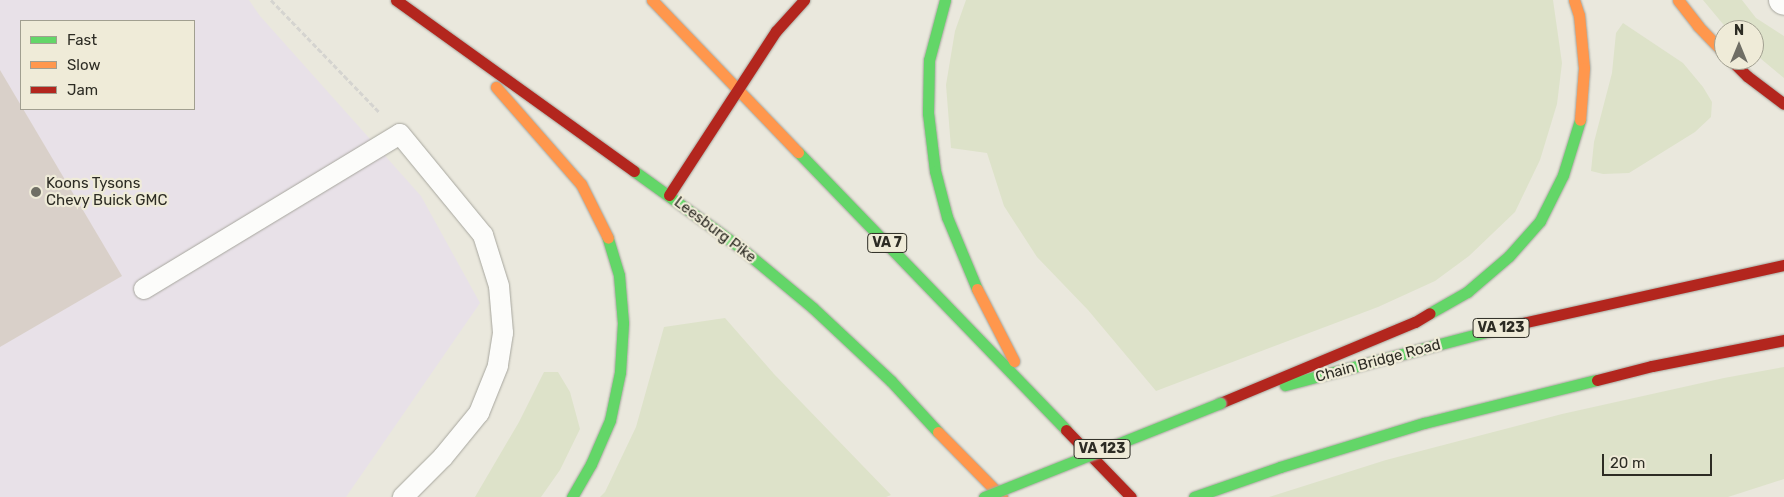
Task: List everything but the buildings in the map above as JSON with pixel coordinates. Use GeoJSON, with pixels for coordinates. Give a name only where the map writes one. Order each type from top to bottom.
{"type":"FeatureCollection","features":[{"type":"Feature","properties":{"kind":"main road","name":"Leesburg Pike"},"geometry":{"type":"LineString","coordinates":[[396,0],[465,52],[669,195],[742,249],[814,308],[891,381],[956,452],[1002,497]]}},
{"type":"Feature","properties":{"kind":"main road","name":"VA 7"},"geometry":{"type":"LineString","coordinates":[[652,0],[1131,497]]}},
{"type":"Feature","properties":{"kind":"main road"},"geometry":{"type":"LineString","coordinates":[[669,195],[779,27],[804,0]]}},
{"type":"Feature","properties":{"kind":"main road"},"geometry":{"type":"LineString","coordinates":[[945,0],[929,60],[928,113],[935,171],[947,217],[973,281],[1002,341],[1036,397]]}},
{"type":"Feature","properties":{"kind":"main road"},"geometry":{"type":"LineString","coordinates":[[1220,403],[1415,322],[1467,292],[1509,256],[1540,222],[1563,175],[1580,120],[1584,68],[1579,15],[1574,0]]}},
{"type":"Feature","properties":{"kind":"main road"},"geometry":{"type":"LineString","coordinates":[[1678,0],[1698,26],[1714,43]]}},
{"type":"Feature","properties":{"kind":"main road"},"geometry":{"type":"LineString","coordinates":[[465,52],[581,184],[605,229],[619,274],[623,323],[620,372],[610,420],[591,464],[572,497]]}},
{"type":"Feature","properties":{"kind":"main road"},"geometry":{"type":"LineString","coordinates":[[1741,70],[1784,104]]}},
{"type":"Feature","properties":{"kind":"main road","name":"Chain Bridge Road"},"geometry":{"type":"LineString","coordinates":[[984,497],[1220,403],[1542,317],[1784,265]]}},
{"type":"Feature","properties":{"kind":"main road"},"geometry":{"type":"LineString","coordinates":[[1194,497],[1280,467],[1424,423],[1652,366],[1784,340]]}},
{"type":"Feature","properties":{"kind":"lane"},"geometry":{"type":"LineString","coordinates":[[144,289],[400,134],[483,235],[500,286],[503,333],[498,366],[479,413],[443,458],[403,497]]}},
{"type":"Feature","properties":{"kind":"path"},"geometry":{"type":"LineString","coordinates":[[271,0],[400,134]]}},
{"type":"Feature","properties":{"kind":"shaded area"},"geometry":{"type":"Polygon","coordinates":[[[0,0],[249,0],[260,16],[421,196],[480,303],[346,497],[0,497],[0,0]]]}},
{"type":"Feature","properties":{"kind":"green space"},"geometry":{"type":"Polygon","coordinates":[[[966,0],[1553,0],[1562,63],[1557,104],[1540,160],[1515,212],[1469,256],[1435,281],[1378,307],[1156,391],[1088,310],[1037,257],[1004,206],[987,153],[951,148],[946,85],[955,31],[966,0]]]}},
{"type":"Feature","properties":{"kind":"green space"},"geometry":{"type":"Polygon","coordinates":[[[1703,0],[1742,0],[1759,20],[1720,20],[1703,0]]]}},
{"type":"Feature","properties":{"kind":"green space"},"geometry":{"type":"Polygon","coordinates":[[[1623,23],[1683,63],[1703,87],[1712,102],[1711,117],[1695,132],[1629,173],[1603,174],[1591,171],[1594,142],[1612,73],[1616,33],[1623,23]]]}},
{"type":"Feature","properties":{"kind":"green space"},"geometry":{"type":"Polygon","coordinates":[[[1764,23],[1784,36],[1784,78],[1764,61],[1764,23]]]}},
{"type":"Feature","properties":{"kind":"green space"},"geometry":{"type":"Polygon","coordinates":[[[725,318],[774,374],[891,495],[886,497],[600,497],[605,492],[636,427],[664,327],[725,318]]]}},
{"type":"Feature","properties":{"kind":"green space"},"geometry":{"type":"Polygon","coordinates":[[[1784,367],[1784,479],[1728,497],[1269,497],[1386,460],[1562,414],[1724,378],[1784,367]]]}},
{"type":"Feature","properties":{"kind":"green space"},"geometry":{"type":"Polygon","coordinates":[[[544,372],[558,372],[570,392],[580,429],[560,470],[541,497],[475,497],[519,422],[544,372]]]}},
{"type":"Feature","properties":{"kind":"traffic: fast"},"geometry":{"type":"LineString","coordinates":[[945,0],[929,60],[928,113],[935,171],[947,217],[977,289]]}},
{"type":"Feature","properties":{"kind":"traffic: fast"},"geometry":{"type":"LineString","coordinates":[[1430,313],[1467,292],[1509,256],[1540,221],[1563,175],[1580,120]]}},
{"type":"Feature","properties":{"kind":"traffic: fast"},"geometry":{"type":"LineString","coordinates":[[798,152],[1066,430]]}},
{"type":"Feature","properties":{"kind":"traffic: fast"},"geometry":{"type":"LineString","coordinates":[[634,171],[742,249],[813,308],[891,381],[938,432]]}},
{"type":"Feature","properties":{"kind":"traffic: fast"},"geometry":{"type":"LineString","coordinates":[[572,497],[591,464],[610,420],[620,372],[623,323],[619,275],[608,238]]}},
{"type":"Feature","properties":{"kind":"traffic: fast"},"geometry":{"type":"LineString","coordinates":[[1285,385],[1504,327]]}},
{"type":"Feature","properties":{"kind":"traffic: fast"},"geometry":{"type":"LineString","coordinates":[[1194,497],[1280,467],[1424,423],[1597,380]]}},
{"type":"Feature","properties":{"kind":"traffic: fast"},"geometry":{"type":"LineString","coordinates":[[984,497],[1220,403]]}},
{"type":"Feature","properties":{"kind":"traffic: slow"},"geometry":{"type":"LineString","coordinates":[[652,0],[798,152]]}},
{"type":"Feature","properties":{"kind":"traffic: slow"},"geometry":{"type":"LineString","coordinates":[[1574,0],[1579,15],[1584,68],[1580,120]]}},
{"type":"Feature","properties":{"kind":"traffic: slow"},"geometry":{"type":"LineString","coordinates":[[1678,0],[1698,26],[1714,43]]}},
{"type":"Feature","properties":{"kind":"traffic: slow"},"geometry":{"type":"LineString","coordinates":[[496,87],[581,184],[608,238]]}},
{"type":"Feature","properties":{"kind":"traffic: slow"},"geometry":{"type":"LineString","coordinates":[[977,289],[1014,361]]}},
{"type":"Feature","properties":{"kind":"traffic: slow"},"geometry":{"type":"LineString","coordinates":[[938,432],[1002,497]]}},
{"type":"Feature","properties":{"kind":"traffic: jam"},"geometry":{"type":"LineString","coordinates":[[396,0],[634,171]]}},
{"type":"Feature","properties":{"kind":"traffic: jam"},"geometry":{"type":"LineString","coordinates":[[669,195],[776,31],[804,0]]}},
{"type":"Feature","properties":{"kind":"traffic: jam"},"geometry":{"type":"LineString","coordinates":[[1741,70],[1784,104]]}},
{"type":"Feature","properties":{"kind":"traffic: jam"},"geometry":{"type":"LineString","coordinates":[[1504,327],[1784,265]]}},
{"type":"Feature","properties":{"kind":"traffic: jam"},"geometry":{"type":"LineString","coordinates":[[1220,403],[1415,322],[1430,313]]}},
{"type":"Feature","properties":{"kind":"traffic: jam"},"geometry":{"type":"LineString","coordinates":[[1597,380],[1652,366],[1784,340]]}},
{"type":"Feature","properties":{"kind":"traffic: jam"},"geometry":{"type":"LineString","coordinates":[[1066,430],[1131,497]]}},
{"type":"Feature","properties":{"kind":"place","name":"Koons Tysons Chevy Buick GMC"},"geometry":{"type":"Point","coordinates":[36,192]}}]}
